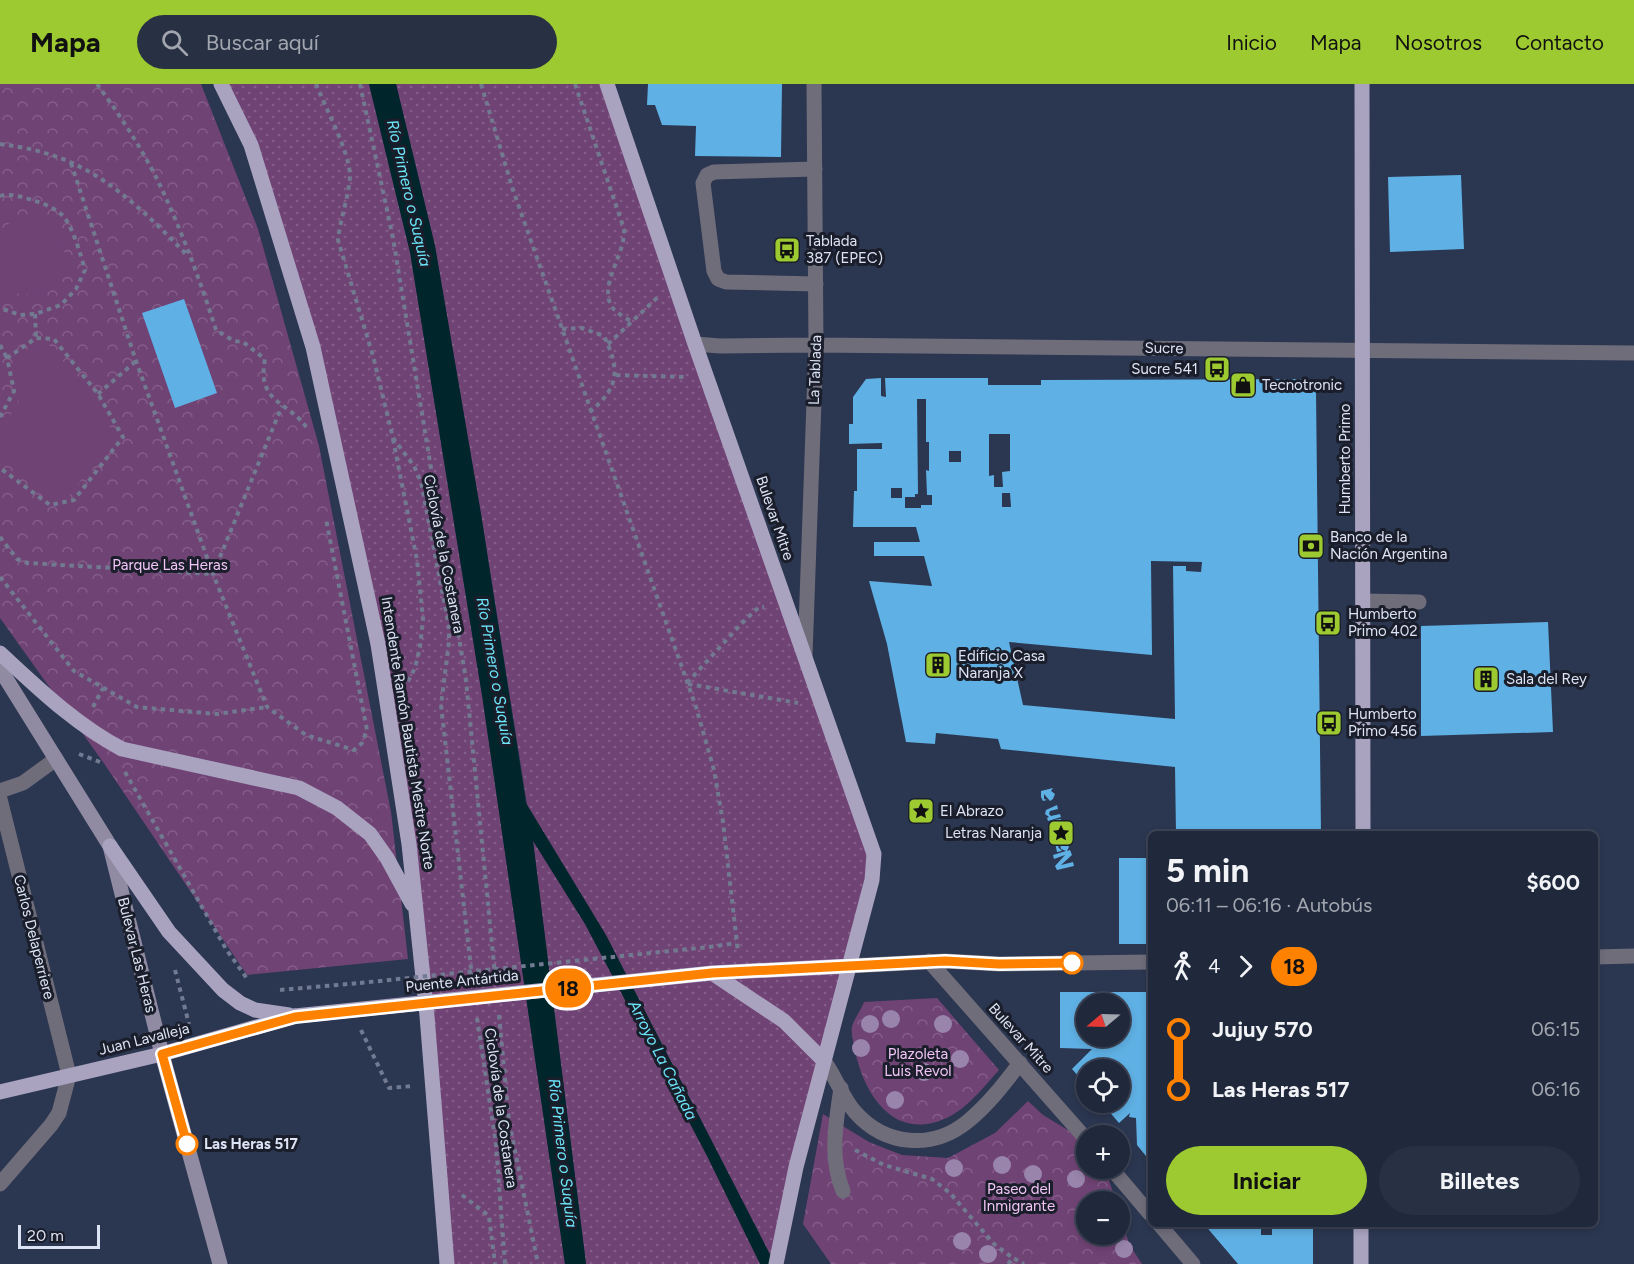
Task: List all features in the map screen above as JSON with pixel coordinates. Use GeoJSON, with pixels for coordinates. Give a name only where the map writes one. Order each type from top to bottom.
{"type":"FeatureCollection","features":[{"type":"Feature","properties":{"kind":"main road","name":"Intendente Ramón Bautista Mestre Norte"},"geometry":{"type":"LineString","coordinates":[[221,84],[251,145],[314,347],[378,644],[409,844],[447,1264]]}},
{"type":"Feature","properties":{"kind":"main road","name":"Bulevar Mitre"},"geometry":{"type":"LineString","coordinates":[[608,84],[695,344],[874,854],[872,880],[849,966]]}},
{"type":"Feature","properties":{"kind":"main road","name":"Humberto Primo"},"geometry":{"type":"LineString","coordinates":[[1362,84],[1363,831]]}},
{"type":"Feature","properties":{"kind":"main road"},"geometry":{"type":"LineString","coordinates":[[0,653],[57,705],[122,749],[299,788],[337,808],[370,834],[387,858],[416,912]]}},
{"type":"Feature","properties":{"kind":"main road","name":"Bulevar Las Heras"},"geometry":{"type":"LineString","coordinates":[[0,669],[110,846],[162,1054],[220,1264]]}},
{"type":"Feature","properties":{"kind":"main road"},"geometry":{"type":"LineString","coordinates":[[110,846],[169,932],[223,990],[240,1003],[255,1010],[295,1017]]}},
{"type":"Feature","properties":{"kind":"main road"},"geometry":{"type":"LineString","coordinates":[[776,1264],[796,1167],[849,966]]}},
{"type":"Feature","properties":{"kind":"main road","name":"Puente Antártida"},"geometry":{"type":"LineString","coordinates":[[295,1017],[712,973],[849,966]]}},
{"type":"Feature","properties":{"kind":"main road"},"geometry":{"type":"LineString","coordinates":[[712,973],[784,1022],[824,1061]]}},
{"type":"Feature","properties":{"kind":"main road","name":"Juan Lavalleja"},"geometry":{"type":"LineString","coordinates":[[0,1092],[162,1054],[295,1017]]}},
{"type":"Feature","properties":{"kind":"main road"},"geometry":{"type":"LineString","coordinates":[[1361,1227],[1361,1264]]}},
{"type":"Feature","properties":{"kind":"street","name":"La Tablada"},"geometry":{"type":"LineString","coordinates":[[805,656],[816,345],[814,84]]}},
{"type":"Feature","properties":{"kind":"street"},"geometry":{"type":"LineString","coordinates":[[815,170],[714,172],[707,175],[704,183],[714,271],[718,279],[726,282],[816,284]]}},
{"type":"Feature","properties":{"kind":"street","name":"Sucre"},"geometry":{"type":"LineString","coordinates":[[695,344],[1634,353]]}},
{"type":"Feature","properties":{"kind":"street"},"geometry":{"type":"LineString","coordinates":[[1363,601],[1419,602]]}},
{"type":"Feature","properties":{"kind":"street"},"geometry":{"type":"LineString","coordinates":[[0,790],[23,783],[56,759]]}},
{"type":"Feature","properties":{"kind":"street","name":"Carlos Delaperriere"},"geometry":{"type":"LineString","coordinates":[[0,799],[69,1075]]}},
{"type":"Feature","properties":{"kind":"street"},"geometry":{"type":"LineString","coordinates":[[1598,957],[1634,956]]}},
{"type":"Feature","properties":{"kind":"street"},"geometry":{"type":"LineString","coordinates":[[849,966],[929,961],[999,964],[1148,962]]}},
{"type":"Feature","properties":{"kind":"street","name":"Bulevar Mitre"},"geometry":{"type":"LineString","coordinates":[[929,961],[1076,1127]]}},
{"type":"Feature","properties":{"kind":"street"},"geometry":{"type":"LineString","coordinates":[[824,1061],[856,1113],[878,1131],[893,1138],[921,1142],[950,1132],[968,1121],[995,1095],[1020,1063]]}},
{"type":"Feature","properties":{"kind":"street"},"geometry":{"type":"LineString","coordinates":[[0,1184],[59,1113],[69,1075]]}},
{"type":"Feature","properties":{"kind":"street"},"geometry":{"type":"LineString","coordinates":[[841,1088],[834,1135],[835,1161],[843,1191]]}},
{"type":"Feature","properties":{"kind":"street"},"geometry":{"type":"LineString","coordinates":[[1120,1179],[1148,1212]]}},
{"type":"Feature","properties":{"kind":"street"},"geometry":{"type":"LineString","coordinates":[[1162,1227],[1193,1264]]}},
{"type":"Feature","properties":{"kind":"path"},"geometry":{"type":"LineString","coordinates":[[97,84],[116,110],[158,180],[191,259],[216,330],[234,340],[243,342],[265,359],[263,371],[271,396],[294,414],[304,424],[310,435]]}},
{"type":"Feature","properties":{"kind":"path","name":"Ciclovía de la Costanera"},"geometry":{"type":"LineString","coordinates":[[315,84],[348,161],[350,177],[339,225],[338,240],[373,356],[393,438],[414,466],[421,482],[449,627],[441,705],[473,985]]}},
{"type":"Feature","properties":{"kind":"path"},"geometry":{"type":"LineString","coordinates":[[360,84],[396,249],[466,680],[495,978]]}},
{"type":"Feature","properties":{"kind":"path"},"geometry":{"type":"LineString","coordinates":[[482,84],[513,190],[696,707],[714,770],[723,822],[736,943],[742,971]]}},
{"type":"Feature","properties":{"kind":"path"},"geometry":{"type":"LineString","coordinates":[[574,84],[624,229],[625,239],[607,291],[613,308],[632,322]]}},
{"type":"Feature","properties":{"kind":"path"},"geometry":{"type":"LineString","coordinates":[[0,144],[43,152],[71,163],[113,186],[149,216],[191,259]]}},
{"type":"Feature","properties":{"kind":"path"},"geometry":{"type":"LineString","coordinates":[[71,163],[136,361],[213,574],[267,707],[306,735],[354,750],[362,744],[367,730],[325,514]]}},
{"type":"Feature","properties":{"kind":"path"},"geometry":{"type":"LineString","coordinates":[[0,196],[25,197],[45,204],[64,215],[85,270],[76,289],[61,305],[35,314],[20,315],[0,308]]}},
{"type":"Feature","properties":{"kind":"path"},"geometry":{"type":"LineString","coordinates":[[608,344],[652,303]]}},
{"type":"Feature","properties":{"kind":"path"},"geometry":{"type":"LineString","coordinates":[[35,314],[36,338]]}},
{"type":"Feature","properties":{"kind":"path"},"geometry":{"type":"LineString","coordinates":[[561,329],[582,328],[604,336],[613,353],[616,375],[613,386],[603,401],[590,412]]}},
{"type":"Feature","properties":{"kind":"path"},"geometry":{"type":"LineString","coordinates":[[0,468],[50,506],[74,500],[123,437],[98,394],[54,339],[36,338],[7,358]]}},
{"type":"Feature","properties":{"kind":"path"},"geometry":{"type":"LineString","coordinates":[[0,345],[7,358],[14,391],[0,417]]}},
{"type":"Feature","properties":{"kind":"path"},"geometry":{"type":"LineString","coordinates":[[98,394],[136,361]]}},
{"type":"Feature","properties":{"kind":"path"},"geometry":{"type":"LineString","coordinates":[[616,375],[677,377]]}},
{"type":"Feature","properties":{"kind":"path"},"geometry":{"type":"LineString","coordinates":[[213,574],[282,406]]}},
{"type":"Feature","properties":{"kind":"path"},"geometry":{"type":"LineString","coordinates":[[393,438],[417,560],[423,619],[415,668],[407,683]]}},
{"type":"Feature","properties":{"kind":"path"},"geometry":{"type":"LineString","coordinates":[[0,537],[17,560],[27,563],[213,574]]}},
{"type":"Feature","properties":{"kind":"path"},"geometry":{"type":"LineString","coordinates":[[0,577],[74,671],[137,706],[217,714],[267,707]]}},
{"type":"Feature","properties":{"kind":"path"},"geometry":{"type":"LineString","coordinates":[[687,683],[759,607]]}},
{"type":"Feature","properties":{"kind":"path"},"geometry":{"type":"LineString","coordinates":[[687,683],[771,698]]}},
{"type":"Feature","properties":{"kind":"path"},"geometry":{"type":"LineString","coordinates":[[103,688],[70,750],[104,763]]}},
{"type":"Feature","properties":{"kind":"path"},"geometry":{"type":"LineString","coordinates":[[133,770],[122,767],[226,949],[249,982]]}},
{"type":"Feature","properties":{"kind":"path"},"geometry":{"type":"LineString","coordinates":[[269,991],[736,943]]}},
{"type":"Feature","properties":{"kind":"path","name":"Ciclovía de la Costanera"},"geometry":{"type":"LineString","coordinates":[[476,1009],[496,1144],[505,1264]]}},
{"type":"Feature","properties":{"kind":"path"},"geometry":{"type":"LineString","coordinates":[[352,1011],[389,1088]]}},
{"type":"Feature","properties":{"kind":"path"},"geometry":{"type":"LineString","coordinates":[[499,1014],[509,1121],[538,1264]]}},
{"type":"Feature","properties":{"kind":"path"},"geometry":{"type":"LineString","coordinates":[[834,1135],[858,1152],[884,1165],[932,1179],[950,1193],[994,1244],[1024,1264]]}},
{"type":"Feature","properties":{"kind":"path"},"geometry":{"type":"LineString","coordinates":[[462,1195],[489,1216],[495,1264]]}},
{"type":"Feature","properties":{"kind":"path"},"geometry":{"type":"LineString","coordinates":[[1008,1264],[1013,1258]]}},
{"type":"Feature","properties":{"kind":"green space","name":"Parque Las Heras"},"geometry":{"type":"Polygon","coordinates":[[[0,84],[201,84],[258,229],[319,446],[391,812],[408,959],[247,975],[103,762],[0,618],[0,84]]]}},
{"type":"Feature","properties":{"kind":"green space"},"geometry":{"type":"Polygon","coordinates":[[[221,84],[369,84],[410,252],[482,695],[565,1264],[447,1264],[409,844],[313,347],[251,145],[221,84]]]}},
{"type":"Feature","properties":{"kind":"green space"},"geometry":{"type":"Polygon","coordinates":[[[396,84],[607,84],[874,854],[776,1264],[586,1264],[533,842],[481,514],[435,246],[396,84]]]}},
{"type":"Feature","properties":{"kind":"green space"},"geometry":{"type":"Polygon","coordinates":[[[21,219],[46,224],[60,237],[64,253],[61,270],[51,285],[36,294],[19,294],[0,281],[0,231],[8,224],[21,219]]]}},
{"type":"Feature","properties":{"kind":"green space"},"geometry":{"type":"Polygon","coordinates":[[[38,344],[49,345],[94,397],[115,437],[66,499],[53,497],[0,458],[0,434],[22,395],[13,358],[38,344]]]}},
{"type":"Feature","properties":{"kind":"green space","name":"Plazoleta Luis Revol"},"geometry":{"type":"Polygon","coordinates":[[[937,998],[999,1070],[969,1102],[952,1115],[932,1123],[915,1124],[901,1121],[888,1113],[869,1089],[857,1060],[852,1027],[864,1002],[937,998]]]}},
{"type":"Feature","properties":{"kind":"green space","name":"Paseo del Inmigrante"},"geometry":{"type":"Polygon","coordinates":[[[1028,1101],[1043,1115],[1071,1132],[1076,1137],[1076,1179],[1108,1179],[1113,1191],[1076,1191],[1076,1245],[1130,1245],[1142,1264],[831,1264],[803,1224],[823,1114],[869,1142],[902,1155],[948,1158],[995,1133],[1028,1101]]]}},
{"type":"Feature","properties":{"kind":"water"},"geometry":{"type":"Polygon","coordinates":[[[369,84],[396,84],[435,246],[481,514],[526,803],[606,935],[775,1264],[760,1264],[707,1156],[585,924],[533,841],[586,1264],[565,1264],[482,695],[410,252],[369,84]]]}},
{"type":"Feature","properties":{"kind":"building"},"geometry":{"type":"Polygon","coordinates":[[[648,84],[782,84],[781,157],[695,156],[696,126],[662,125],[655,105],[647,105],[648,84]]]}},
{"type":"Feature","properties":{"kind":"building"},"geometry":{"type":"Polygon","coordinates":[[[1461,175],[1464,249],[1390,252],[1388,177],[1461,175]]]}},
{"type":"Feature","properties":{"kind":"building"},"geometry":{"type":"Polygon","coordinates":[[[184,299],[217,393],[175,408],[142,313],[184,299]]]}},
{"type":"Feature","properties":{"kind":"building"},"geometry":{"type":"Polygon","coordinates":[[[881,378],[881,396],[886,397],[885,378],[988,378],[988,385],[1041,385],[1041,380],[1305,379],[1316,391],[1321,831],[1176,831],[1175,767],[1001,749],[998,739],[936,733],[935,744],[906,742],[887,644],[869,581],[932,586],[924,556],[874,556],[874,542],[920,542],[916,527],[853,527],[854,491],[857,491],[857,449],[882,449],[882,443],[849,444],[849,424],[853,424],[853,397],[866,379],[881,378]],[[917,399],[918,494],[915,494],[915,497],[905,497],[905,508],[932,505],[932,495],[927,495],[926,470],[929,471],[929,442],[926,442],[926,399],[917,399]],[[989,434],[989,476],[994,475],[994,487],[1003,487],[1002,472],[1010,471],[1010,434],[989,434]],[[949,451],[949,462],[961,462],[961,451],[949,451]],[[891,488],[891,498],[902,498],[902,488],[891,488]],[[1002,493],[1002,507],[1011,507],[1010,493],[1002,493]],[[1151,561],[1152,655],[1009,642],[1023,705],[1175,719],[1173,566],[1186,566],[1186,571],[1201,572],[1202,562],[1151,561]]]}},
{"type":"Feature","properties":{"kind":"building","name":"Sala del Rey"},"geometry":{"type":"Polygon","coordinates":[[[1548,622],[1553,732],[1421,736],[1421,626],[1548,622]]]}},
{"type":"Feature","properties":{"kind":"building"},"geometry":{"type":"Polygon","coordinates":[[[1053,788],[1051,791],[1055,794],[1053,799],[1050,801],[1044,794],[1044,799],[1047,800],[1043,801],[1041,791],[1053,788]]]}},
{"type":"Feature","properties":{"kind":"building"},"geometry":{"type":"Polygon","coordinates":[[[1057,805],[1058,809],[1050,811],[1049,814],[1051,816],[1060,814],[1061,817],[1048,821],[1046,810],[1057,805]]]}},
{"type":"Feature","properties":{"kind":"building"},"geometry":{"type":"Polygon","coordinates":[[[1061,819],[1062,831],[1057,831],[1054,824],[1052,832],[1049,823],[1061,819]]]}},
{"type":"Feature","properties":{"kind":"building"},"geometry":{"type":"Polygon","coordinates":[[[1067,838],[1066,842],[1069,847],[1067,851],[1070,850],[1072,855],[1061,865],[1073,862],[1074,866],[1057,870],[1055,866],[1065,855],[1054,859],[1053,855],[1066,851],[1061,849],[1060,844],[1058,847],[1062,851],[1057,852],[1055,843],[1067,838]]]}},
{"type":"Feature","properties":{"kind":"building"},"geometry":{"type":"Polygon","coordinates":[[[1119,858],[1148,858],[1148,944],[1119,944],[1119,858]]]}},
{"type":"Feature","properties":{"kind":"building"},"geometry":{"type":"Polygon","coordinates":[[[1060,992],[1148,992],[1148,1159],[1137,1145],[1136,1118],[1129,1117],[1130,1059],[1082,1059],[1092,1049],[1060,1048],[1060,992]]]}},
{"type":"Feature","properties":{"kind":"building"},"geometry":{"type":"Polygon","coordinates":[[[1110,1113],[1130,1113],[1119,1123],[1110,1113]]]}},
{"type":"Feature","properties":{"kind":"building"},"geometry":{"type":"Polygon","coordinates":[[[1207,1227],[1261,1227],[1261,1235],[1272,1235],[1272,1227],[1313,1227],[1313,1264],[1238,1264],[1207,1227]]]}},
{"type":"Feature","properties":{"kind":"bus line","name":"18"},"geometry":{"type":"LineString","coordinates":[[187,1144],[162,1054],[295,1017],[712,973],[945,961],[999,964],[1072,963]]}},
{"type":"Feature","properties":{"kind":"place","name":"Tablada 387 (EPEC)"},"geometry":{"type":"Point","coordinates":[787,250]}},
{"type":"Feature","properties":{"kind":"place","name":"Sucre 541"},"geometry":{"type":"Point","coordinates":[1217,369]}},
{"type":"Feature","properties":{"kind":"place","name":"Tecnotronic"},"geometry":{"type":"Point","coordinates":[1243,385]}},
{"type":"Feature","properties":{"kind":"place","name":"Banco de la Nación Argentina"},"geometry":{"type":"Point","coordinates":[1311,546]}},
{"type":"Feature","properties":{"kind":"place","name":"Humberto Primo 402"},"geometry":{"type":"Point","coordinates":[1328,623]}},
{"type":"Feature","properties":{"kind":"place","name":"Edificio Casa Naranja X"},"geometry":{"type":"Point","coordinates":[938,665]}},
{"type":"Feature","properties":{"kind":"place","name":"Sala del Rey"},"geometry":{"type":"Point","coordinates":[1486,679]}},
{"type":"Feature","properties":{"kind":"place","name":"Humberto Primo 456"},"geometry":{"type":"Point","coordinates":[1329,723]}},
{"type":"Feature","properties":{"kind":"place","name":"El Abrazo"},"geometry":{"type":"Point","coordinates":[921,811]}},
{"type":"Feature","properties":{"kind":"place","name":"Letras Naranja"},"geometry":{"type":"Point","coordinates":[1061,833]}},
{"type":"Feature","properties":{"kind":"place","name":"Las Heras 517"},"geometry":{"type":"Point","coordinates":[187,1144]}},
{"type":"Feature","properties":{"kind":"water label","name":"Río Primero o Suquía"},"geometry":{"type":"Point","coordinates":[409,193]}},
{"type":"Feature","properties":{"kind":"water label","name":"Río Primero o Suquía"},"geometry":{"type":"Point","coordinates":[495,671]}},
{"type":"Feature","properties":{"kind":"water label","name":"Arroyo La Cañada"},"geometry":{"type":"Point","coordinates":[663,1060]}},
{"type":"Feature","properties":{"kind":"water label","name":"Río Primero o Suquía"},"geometry":{"type":"Point","coordinates":[563,1153]}}]}
